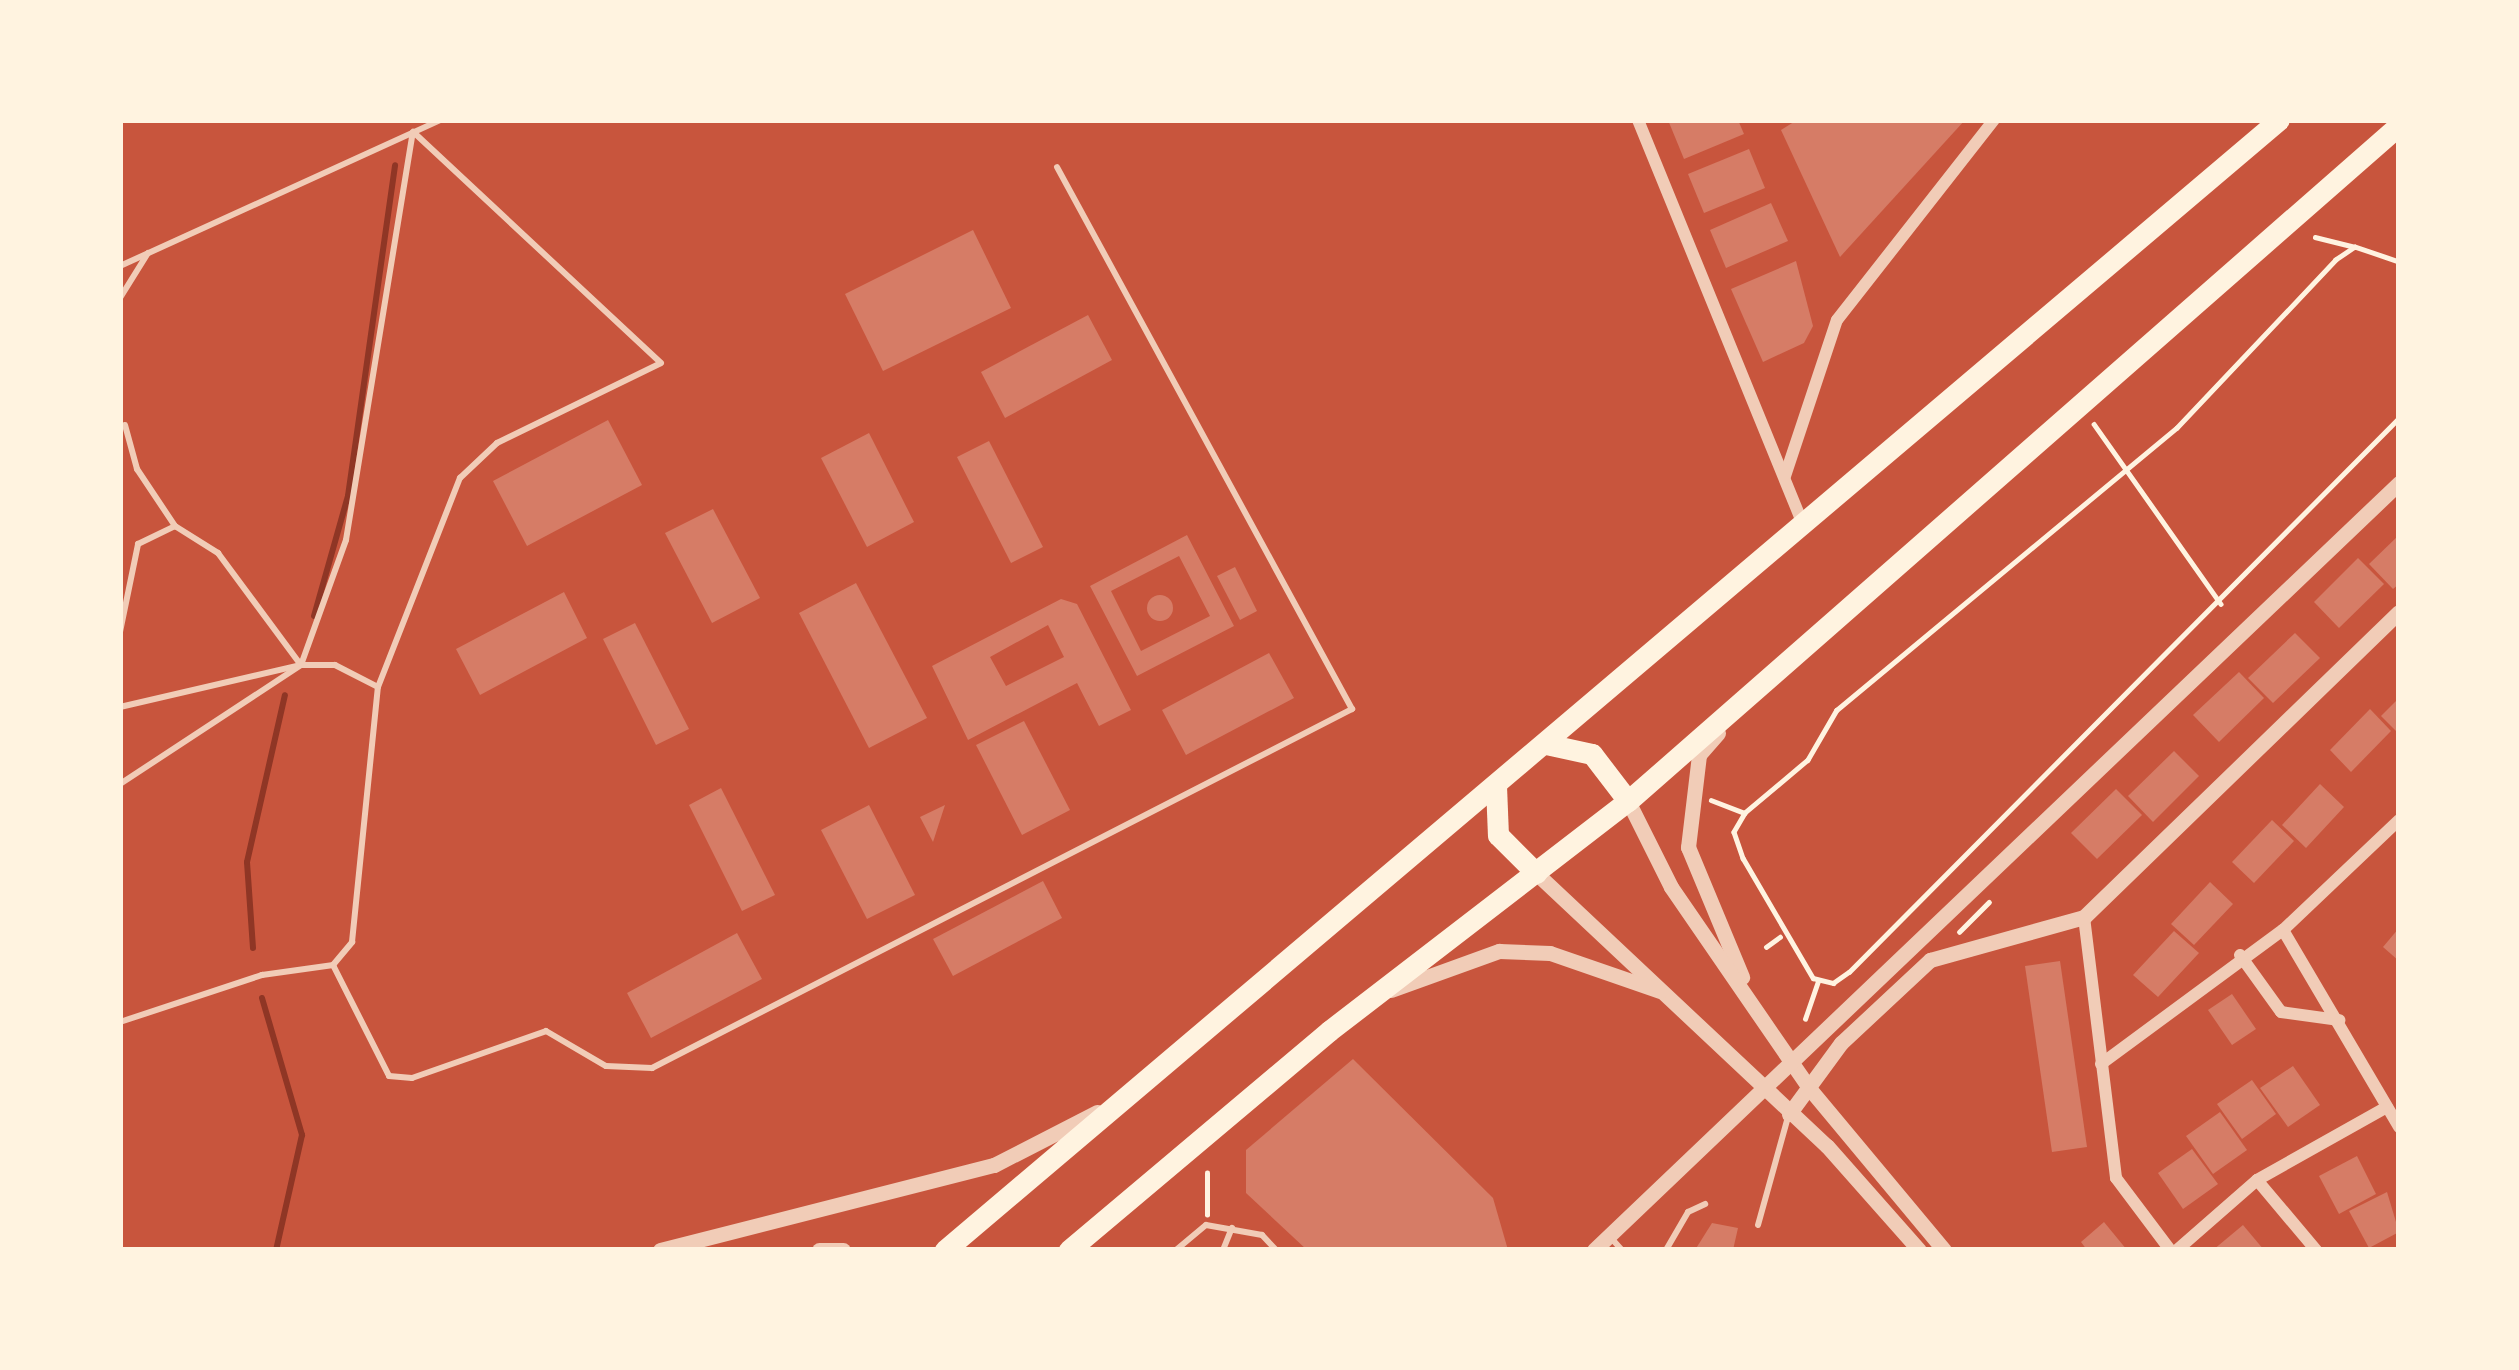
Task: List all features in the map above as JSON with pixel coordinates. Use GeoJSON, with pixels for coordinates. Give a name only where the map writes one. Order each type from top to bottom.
{"type":"FeatureCollection","features":[{"type":"Feature","properties":{"kind":"highway"},"geometry":{"type":"LineString","coordinates":[[946,1250],[1148,1086],[2279,120]]}},
{"type":"Feature","properties":{"kind":"highway"},"geometry":{"type":"LineString","coordinates":[[1069,1250],[1366,1001],[1628,801],[1773,668],[2399,125]]}},
{"type":"Feature","properties":{"kind":"highway"},"geometry":{"type":"LineString","coordinates":[[1546,744],[1592,754],[1628,801]]}},
{"type":"Feature","properties":{"kind":"highway"},"geometry":{"type":"LineString","coordinates":[[1496,786],[1498,836],[1536,873]]}},
{"type":"Feature","properties":{"kind":"street"},"geometry":{"type":"LineString","coordinates":[[1638,120],[1803,525]]}},
{"type":"Feature","properties":{"kind":"street"},"geometry":{"type":"LineString","coordinates":[[1785,477],[1837,320],[1994,120]]}},
{"type":"Feature","properties":{"kind":"street"},"geometry":{"type":"LineString","coordinates":[[1594,1250],[1760,1084],[2399,482]]}},
{"type":"Feature","properties":{"kind":"street"},"geometry":{"type":"LineString","coordinates":[[1789,1114],[1930,960],[2084,917],[2399,612]]}},
{"type":"Feature","properties":{"kind":"street"},"geometry":{"type":"LineString","coordinates":[[1752,1002],[1688,848],[1686,804],[1699,755],[1773,668]]}},
{"type":"Feature","properties":{"kind":"street"},"geometry":{"type":"LineString","coordinates":[[1628,801],[1671,887],[1809,1088],[1944,1250]]}},
{"type":"Feature","properties":{"kind":"street"},"geometry":{"type":"LineString","coordinates":[[2101,1064],[2240,955],[2283,930],[2399,820]]}},
{"type":"Feature","properties":{"kind":"street"},"geometry":{"type":"LineString","coordinates":[[1536,873],[1760,1084],[1919,1250]]}},
{"type":"Feature","properties":{"kind":"street"},"geometry":{"type":"LineString","coordinates":[[2084,917],[2116,1178],[2174,1250],[2257,1180],[2387,1107]]}},
{"type":"Feature","properties":{"kind":"street"},"geometry":{"type":"LineString","coordinates":[[2283,930],[2399,1126]]}},
{"type":"Feature","properties":{"kind":"street"},"geometry":{"type":"LineString","coordinates":[[1366,1001],[1498,951],[1550,953],[1665,993]]}},
{"type":"Feature","properties":{"kind":"street"},"geometry":{"type":"LineString","coordinates":[[2240,955],[2281,1012],[2339,1020]]}},
{"type":"Feature","properties":{"kind":"street"},"geometry":{"type":"LineString","coordinates":[[659,1250],[994,1166],[1148,1086]]}},
{"type":"Feature","properties":{"kind":"street"},"geometry":{"type":"LineString","coordinates":[[2257,1180],[2316,1250]]}},
{"type":"Feature","properties":{"kind":"street"},"geometry":{"type":"LineString","coordinates":[[819,1250],[844,1250]]}},
{"type":"Feature","properties":{"kind":"lane"},"geometry":{"type":"LineString","coordinates":[[120,266],[441,120]]}},
{"type":"Feature","properties":{"kind":"lane"},"geometry":{"type":"LineString","coordinates":[[120,784],[301,665],[346,540],[413,132]]}},
{"type":"Feature","properties":{"kind":"lane"},"geometry":{"type":"LineString","coordinates":[[120,1022],[262,975],[333,965],[352,942],[378,687],[460,478],[497,443],[661,362],[413,132]]}},
{"type":"Feature","properties":{"kind":"lane"},"geometry":{"type":"LineString","coordinates":[[333,965],[389,1076],[412,1078],[546,1031],[606,1066],[652,1069],[1352,709],[1057,167]]}},
{"type":"Feature","properties":{"kind":"lane"},"geometry":{"type":"LineString","coordinates":[[120,298],[150,250]]}},
{"type":"Feature","properties":{"kind":"lane"},"geometry":{"type":"LineString","coordinates":[[125,425],[137,470],[175,526],[218,553],[301,665]]}},
{"type":"Feature","properties":{"kind":"lane"},"geometry":{"type":"LineString","coordinates":[[120,632],[138,544],[175,526]]}},
{"type":"Feature","properties":{"kind":"lane"},"geometry":{"type":"LineString","coordinates":[[120,707],[301,665],[335,665],[378,687]]}},
{"type":"Feature","properties":{"kind":"lane"},"geometry":{"type":"LineString","coordinates":[[1758,1225],[1789,1114]]}},
{"type":"Feature","properties":{"kind":"lane"},"geometry":{"type":"LineString","coordinates":[[1666,1250],[1688,1211],[1705,1204]]}},
{"type":"Feature","properties":{"kind":"lane"},"geometry":{"type":"LineString","coordinates":[[1176,1250],[1207,1226],[1232,1228],[1276,1250]]}},
{"type":"Feature","properties":{"kind":"lane"},"geometry":{"type":"LineString","coordinates":[[1223,1250],[1232,1228]]}},
{"type":"Feature","properties":{"kind":"lane"},"geometry":{"type":"LineString","coordinates":[[1610,1237],[1622,1250]]}},
{"type":"Feature","properties":{"kind":"path"},"geometry":{"type":"LineString","coordinates":[[2315,237],[2399,262]]}},
{"type":"Feature","properties":{"kind":"path"},"geometry":{"type":"LineString","coordinates":[[1818,982],[1783,935],[1734,832],[1745,813],[1808,760],[1837,710],[2132,467],[2355,247]]}},
{"type":"Feature","properties":{"kind":"path"},"geometry":{"type":"LineString","coordinates":[[2390,257],[2399,253]]}},
{"type":"Feature","properties":{"kind":"path"},"geometry":{"type":"LineString","coordinates":[[1818,982],[1849,972],[2221,604],[2399,418]]}},
{"type":"Feature","properties":{"kind":"path"},"geometry":{"type":"LineString","coordinates":[[2094,424],[2132,467],[2221,604]]}},
{"type":"Feature","properties":{"kind":"path"},"geometry":{"type":"LineString","coordinates":[[1709,800],[1745,813]]}},
{"type":"Feature","properties":{"kind":"path"},"geometry":{"type":"LineString","coordinates":[[1766,947],[1783,935]]}},
{"type":"Feature","properties":{"kind":"path"},"geometry":{"type":"LineString","coordinates":[[1805,1019],[1818,982]]}},
{"type":"Feature","properties":{"kind":"path"},"geometry":{"type":"LineString","coordinates":[[1207,1226],[1208,1173]]}},
{"type":"Feature","properties":{"kind":"building"},"geometry":{"type":"Polygon","coordinates":[[[1668,120],[1738,120],[1744,134],[1684,159],[1668,120]]]}},
{"type":"Feature","properties":{"kind":"building"},"geometry":{"type":"Polygon","coordinates":[[[1797,120],[1965,120],[1840,257],[1781,130],[1797,120]]]}},
{"type":"Feature","properties":{"kind":"building"},"geometry":{"type":"Polygon","coordinates":[[[1749,149],[1765,188],[1704,213],[1688,174],[1749,149]]]}},
{"type":"Feature","properties":{"kind":"building"},"geometry":{"type":"Polygon","coordinates":[[[1771,203],[1788,241],[1726,268],[1710,230],[1771,203]]]}},
{"type":"Feature","properties":{"kind":"building"},"geometry":{"type":"Polygon","coordinates":[[[973,230],[1011,308],[883,371],[845,294],[973,230]]]}},
{"type":"Feature","properties":{"kind":"building"},"geometry":{"type":"Polygon","coordinates":[[[1796,261],[1813,326],[1804,343],[1763,362],[1731,289],[1796,261]]]}},
{"type":"Feature","properties":{"kind":"building"},"geometry":{"type":"Polygon","coordinates":[[[1088,315],[1112,360],[1005,418],[981,372],[1088,315]]]}},
{"type":"Feature","properties":{"kind":"building"},"geometry":{"type":"Polygon","coordinates":[[[608,420],[642,485],[527,546],[493,481],[608,420]]]}},
{"type":"Feature","properties":{"kind":"building"},"geometry":{"type":"Polygon","coordinates":[[[869,433],[914,522],[867,547],[821,458],[869,433]]]}},
{"type":"Feature","properties":{"kind":"building"},"geometry":{"type":"Polygon","coordinates":[[[989,441],[1043,547],[1011,563],[957,457],[989,441]]]}},
{"type":"Feature","properties":{"kind":"building"},"geometry":{"type":"Polygon","coordinates":[[[713,509],[760,598],[712,623],[665,533],[713,509]]]}},
{"type":"Feature","properties":{"kind":"building"},"geometry":{"type":"Polygon","coordinates":[[[1187,535],[1234,626],[1137,676],[1090,586],[1187,535]],[[1179,556],[1111,591],[1141,651],[1210,616],[1179,556]]]}},
{"type":"Feature","properties":{"kind":"building"},"geometry":{"type":"Polygon","coordinates":[[[2399,535],[2399,584],[2393,589],[2369,564],[2399,535]]]}},
{"type":"Feature","properties":{"kind":"building"},"geometry":{"type":"Polygon","coordinates":[[[2358,558],[2384,584],[2339,628],[2314,602],[2358,558]]]}},
{"type":"Feature","properties":{"kind":"building"},"geometry":{"type":"Polygon","coordinates":[[[1235,567],[1257,611],[1240,620],[1217,576],[1235,567]]]}},
{"type":"Feature","properties":{"kind":"building"},"geometry":{"type":"Polygon","coordinates":[[[856,583],[927,718],[869,748],[799,613],[856,583]]]}},
{"type":"Feature","properties":{"kind":"building"},"geometry":{"type":"Polygon","coordinates":[[[564,592],[587,638],[480,695],[456,649],[564,592]]]}},
{"type":"Feature","properties":{"kind":"building"},"geometry":{"type":"Polygon","coordinates":[[[1160,595],[1170,598],[1170,618],[1160,621],[1150,618],[1147,608],[1150,598],[1160,595]]]}},
{"type":"Feature","properties":{"kind":"building"},"geometry":{"type":"Polygon","coordinates":[[[1061,599],[1077,604],[1131,710],[1099,726],[1077,683],[968,740],[932,666],[1061,599]],[[1048,625],[990,657],[1006,686],[1064,657],[1048,625]]]}},
{"type":"Feature","properties":{"kind":"building"},"geometry":{"type":"Polygon","coordinates":[[[635,623],[689,729],[656,745],[603,639],[635,623]]]}},
{"type":"Feature","properties":{"kind":"building"},"geometry":{"type":"Polygon","coordinates":[[[2295,633],[2320,658],[2273,703],[2248,678],[2295,633]]]}},
{"type":"Feature","properties":{"kind":"building"},"geometry":{"type":"Polygon","coordinates":[[[1269,653],[1294,698],[1186,755],[1162,710],[1269,653]]]}},
{"type":"Feature","properties":{"kind":"building"},"geometry":{"type":"Polygon","coordinates":[[[2239,672],[2264,698],[2219,742],[2193,715],[2239,672]]]}},
{"type":"Feature","properties":{"kind":"building"},"geometry":{"type":"Polygon","coordinates":[[[2399,698],[2399,734],[2381,716],[2399,698]]]}},
{"type":"Feature","properties":{"kind":"building"},"geometry":{"type":"Polygon","coordinates":[[[2370,709],[2391,731],[2351,772],[2330,750],[2370,709]]]}},
{"type":"Feature","properties":{"kind":"building"},"geometry":{"type":"Polygon","coordinates":[[[1024,721],[1070,810],[1022,835],[976,745],[1024,721]]]}},
{"type":"Feature","properties":{"kind":"building"},"geometry":{"type":"Polygon","coordinates":[[[2174,751],[2199,776],[2153,822],[2128,796],[2174,751]]]}},
{"type":"Feature","properties":{"kind":"building"},"geometry":{"type":"Polygon","coordinates":[[[2320,784],[2344,807],[2306,848],[2282,825],[2320,784]]]}},
{"type":"Feature","properties":{"kind":"building"},"geometry":{"type":"Polygon","coordinates":[[[721,788],[775,895],[742,911],[689,805],[721,788]]]}},
{"type":"Feature","properties":{"kind":"building"},"geometry":{"type":"Polygon","coordinates":[[[2116,789],[2142,815],[2097,859],[2071,833],[2116,789]]]}},
{"type":"Feature","properties":{"kind":"building"},"geometry":{"type":"Polygon","coordinates":[[[869,805],[915,895],[867,919],[821,830],[869,805]]]}},
{"type":"Feature","properties":{"kind":"building"},"geometry":{"type":"Polygon","coordinates":[[[945,805],[933,842],[920,817],[945,805]]]}},
{"type":"Feature","properties":{"kind":"building"},"geometry":{"type":"Polygon","coordinates":[[[2272,820],[2294,841],[2254,883],[2232,862],[2272,820]]]}},
{"type":"Feature","properties":{"kind":"building"},"geometry":{"type":"Polygon","coordinates":[[[1043,881],[1062,918],[953,976],[933,939],[1043,881]]]}},
{"type":"Feature","properties":{"kind":"building"},"geometry":{"type":"Polygon","coordinates":[[[2210,882],[2233,904],[2194,945],[2171,924],[2210,882]]]}},
{"type":"Feature","properties":{"kind":"building"},"geometry":{"type":"Polygon","coordinates":[[[2399,928],[2399,961],[2383,947],[2399,928]]]}},
{"type":"Feature","properties":{"kind":"building"},"geometry":{"type":"Polygon","coordinates":[[[2174,931],[2199,953],[2158,997],[2133,975],[2174,931]]]}},
{"type":"Feature","properties":{"kind":"building"},"geometry":{"type":"Polygon","coordinates":[[[737,933],[762,979],[651,1038],[627,993],[737,933]]]}},
{"type":"Feature","properties":{"kind":"building"},"geometry":{"type":"Polygon","coordinates":[[[2060,961],[2087,1147],[2052,1152],[2025,966],[2060,961]]]}},
{"type":"Feature","properties":{"kind":"building"},"geometry":{"type":"Polygon","coordinates":[[[2232,994],[2256,1029],[2232,1045],[2208,1010],[2232,994]]]}},
{"type":"Feature","properties":{"kind":"building"},"geometry":{"type":"Polygon","coordinates":[[[1353,1059],[1493,1198],[1508,1250],[1307,1250],[1246,1193],[1246,1150],[1353,1059]]]}},
{"type":"Feature","properties":{"kind":"building"},"geometry":{"type":"Polygon","coordinates":[[[2293,1066],[2320,1105],[2288,1127],[2260,1088],[2293,1066]]]}},
{"type":"Feature","properties":{"kind":"building"},"geometry":{"type":"Polygon","coordinates":[[[2252,1080],[2276,1114],[2242,1139],[2217,1104],[2252,1080]]]}},
{"type":"Feature","properties":{"kind":"building"},"geometry":{"type":"Polygon","coordinates":[[[2220,1112],[2247,1150],[2213,1174],[2186,1136],[2220,1112]]]}},
{"type":"Feature","properties":{"kind":"building"},"geometry":{"type":"Polygon","coordinates":[[[2192,1149],[2218,1184],[2183,1209],[2158,1173],[2192,1149]]]}},
{"type":"Feature","properties":{"kind":"building"},"geometry":{"type":"Polygon","coordinates":[[[2357,1156],[2376,1194],[2339,1214],[2319,1176],[2357,1156]]]}},
{"type":"Feature","properties":{"kind":"building"},"geometry":{"type":"Polygon","coordinates":[[[2387,1192],[2399,1232],[2369,1248],[2349,1211],[2387,1192]]]}},
{"type":"Feature","properties":{"kind":"building"},"geometry":{"type":"Polygon","coordinates":[[[2104,1222],[2127,1250],[2087,1250],[2081,1242],[2104,1222]]]}},
{"type":"Feature","properties":{"kind":"building"},"geometry":{"type":"Polygon","coordinates":[[[1712,1223],[1738,1228],[1733,1250],[1695,1250],[1712,1223]]]}},
{"type":"Feature","properties":{"kind":"building"},"geometry":{"type":"Polygon","coordinates":[[[2243,1225],[2264,1250],[2213,1250],[2243,1225]]]}},
{"type":"Feature","properties":{"kind":"waterway"},"geometry":{"type":"LineString","coordinates":[[314,616],[348,496],[395,165]]}},
{"type":"Feature","properties":{"kind":"waterway"},"geometry":{"type":"LineString","coordinates":[[253,948],[247,862],[285,695]]}},
{"type":"Feature","properties":{"kind":"waterway"},"geometry":{"type":"LineString","coordinates":[[262,998],[302,1135],[276,1250]]}}]}
